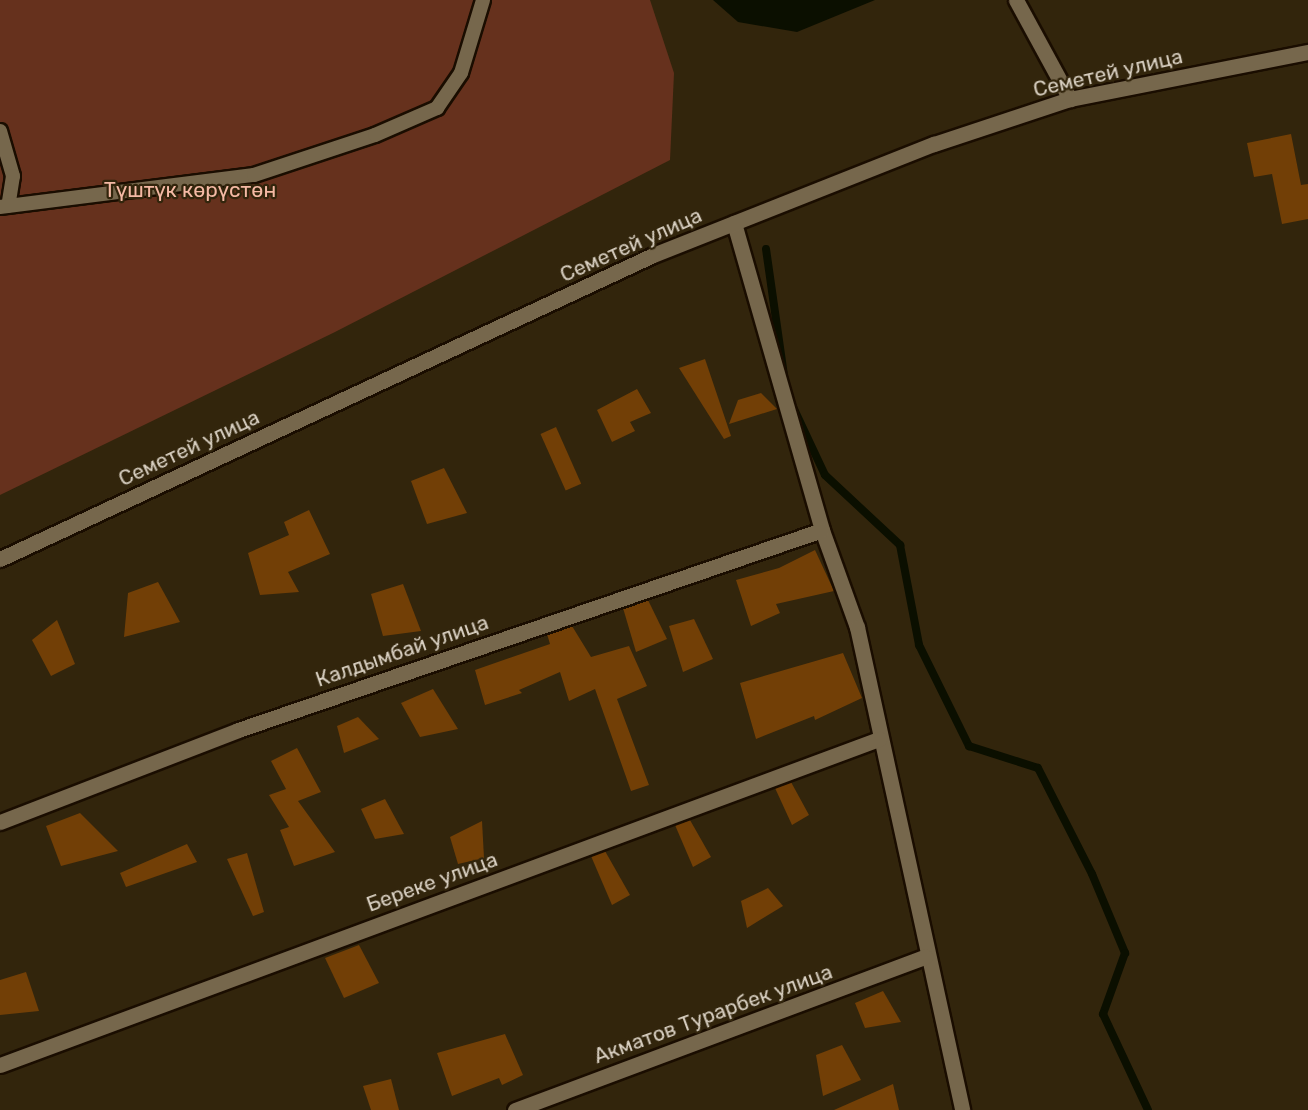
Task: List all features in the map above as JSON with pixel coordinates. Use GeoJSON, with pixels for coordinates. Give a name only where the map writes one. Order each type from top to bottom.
{"type":"FeatureCollection","features":[{"type":"Feature","properties":{"kind":"street"},"geometry":{"type":"LineString","coordinates":[[1016,0],[1070,99]]}},
{"type":"Feature","properties":{"kind":"street","name":"Семетей улица"},"geometry":{"type":"LineString","coordinates":[[0,559],[653,255],[934,144],[1070,99],[1308,52]]}},
{"type":"Feature","properties":{"kind":"street"},"geometry":{"type":"LineString","coordinates":[[734,223],[822,530],[857,627],[925,957],[962,1110]]}},
{"type":"Feature","properties":{"kind":"street","name":"Калдымбай улица"},"geometry":{"type":"LineString","coordinates":[[0,822],[238,730],[822,530]]}},
{"type":"Feature","properties":{"kind":"street","name":"Береке улица"},"geometry":{"type":"LineString","coordinates":[[0,1065],[879,739]]}},
{"type":"Feature","properties":{"kind":"street","name":"Акматов Турарбек улица"},"geometry":{"type":"LineString","coordinates":[[515,1110],[925,957]]}},
{"type":"Feature","properties":{"kind":"lane"},"geometry":{"type":"LineString","coordinates":[[0,132],[13,176],[4,206],[254,175],[386,131],[437,108],[461,73],[483,0]]}},
{"type":"Feature","properties":{"kind":"green space","name":"Түштүк көрүстөн"},"geometry":{"type":"Polygon","coordinates":[[[0,0],[650,0],[674,73],[670,160],[335,332],[0,495],[0,0]]]}},
{"type":"Feature","properties":{"kind":"shaded area"},"geometry":{"type":"Polygon","coordinates":[[[713,0],[875,0],[797,32],[738,22],[713,0]]]}},
{"type":"Feature","properties":{"kind":"building"},"geometry":{"type":"Polygon","coordinates":[[[1291,134],[1301,185],[1308,184],[1308,219],[1282,224],[1272,174],[1254,177],[1247,143],[1291,134]]]}},
{"type":"Feature","properties":{"kind":"building"},"geometry":{"type":"Polygon","coordinates":[[[705,359],[731,436],[724,439],[679,368],[705,359]]]}},
{"type":"Feature","properties":{"kind":"building"},"geometry":{"type":"Polygon","coordinates":[[[637,389],[651,413],[630,422],[635,431],[612,442],[597,410],[637,389]]]}},
{"type":"Feature","properties":{"kind":"building"},"geometry":{"type":"Polygon","coordinates":[[[761,393],[777,409],[729,424],[738,400],[761,393]]]}},
{"type":"Feature","properties":{"kind":"building"},"geometry":{"type":"Polygon","coordinates":[[[556,427],[581,484],[566,491],[540,434],[556,427]]]}},
{"type":"Feature","properties":{"kind":"building"},"geometry":{"type":"Polygon","coordinates":[[[444,468],[467,513],[427,524],[411,481],[444,468]]]}},
{"type":"Feature","properties":{"kind":"building"},"geometry":{"type":"Polygon","coordinates":[[[309,510],[330,554],[288,572],[299,592],[260,595],[248,553],[289,535],[284,522],[309,510]]]}},
{"type":"Feature","properties":{"kind":"building"},"geometry":{"type":"Polygon","coordinates":[[[815,550],[834,591],[776,604],[780,613],[751,626],[736,580],[779,568],[815,550]]]}},
{"type":"Feature","properties":{"kind":"building"},"geometry":{"type":"Polygon","coordinates":[[[158,582],[180,622],[124,637],[128,593],[158,582]]]}},
{"type":"Feature","properties":{"kind":"building"},"geometry":{"type":"Polygon","coordinates":[[[403,584],[421,631],[383,636],[371,594],[403,584]]]}},
{"type":"Feature","properties":{"kind":"building"},"geometry":{"type":"Polygon","coordinates":[[[648,600],[667,639],[636,652],[623,608],[648,600]]]}},
{"type":"Feature","properties":{"kind":"building"},"geometry":{"type":"Polygon","coordinates":[[[694,619],[713,659],[683,672],[669,626],[694,619]]]}},
{"type":"Feature","properties":{"kind":"building"},"geometry":{"type":"Polygon","coordinates":[[[57,620],[75,664],[51,676],[32,640],[57,620]]]}},
{"type":"Feature","properties":{"kind":"building"},"geometry":{"type":"Polygon","coordinates":[[[572,626],[591,657],[629,646],[647,686],[617,699],[649,785],[631,791],[595,689],[569,701],[560,672],[519,690],[522,693],[485,705],[475,670],[550,644],[547,634],[572,626]]]}},
{"type":"Feature","properties":{"kind":"building"},"geometry":{"type":"Polygon","coordinates":[[[843,653],[862,698],[815,720],[814,716],[756,739],[740,683],[843,653]]]}},
{"type":"Feature","properties":{"kind":"building"},"geometry":{"type":"Polygon","coordinates":[[[433,689],[458,729],[420,737],[401,703],[433,689]]]}},
{"type":"Feature","properties":{"kind":"building"},"geometry":{"type":"Polygon","coordinates":[[[358,717],[379,739],[344,753],[337,726],[358,717]]]}},
{"type":"Feature","properties":{"kind":"building"},"geometry":{"type":"Polygon","coordinates":[[[297,748],[321,792],[298,801],[335,852],[294,866],[280,830],[289,827],[269,795],[286,789],[271,761],[297,748]]]}},
{"type":"Feature","properties":{"kind":"building"},"geometry":{"type":"Polygon","coordinates":[[[791,782],[809,815],[792,825],[775,788],[791,782]]]}},
{"type":"Feature","properties":{"kind":"building"},"geometry":{"type":"Polygon","coordinates":[[[385,799],[404,834],[375,839],[361,809],[385,799]]]}},
{"type":"Feature","properties":{"kind":"building"},"geometry":{"type":"Polygon","coordinates":[[[80,813],[118,851],[61,866],[46,826],[80,813]]]}},
{"type":"Feature","properties":{"kind":"building"},"geometry":{"type":"Polygon","coordinates":[[[690,820],[711,857],[693,867],[675,825],[690,820]]]}},
{"type":"Feature","properties":{"kind":"building"},"geometry":{"type":"Polygon","coordinates":[[[482,821],[484,858],[458,864],[450,837],[482,821]]]}},
{"type":"Feature","properties":{"kind":"building"},"geometry":{"type":"Polygon","coordinates":[[[187,844],[197,862],[126,887],[120,873],[187,844]]]}},
{"type":"Feature","properties":{"kind":"building"},"geometry":{"type":"Polygon","coordinates":[[[605,851],[630,895],[612,905],[591,856],[605,851]]]}},
{"type":"Feature","properties":{"kind":"building"},"geometry":{"type":"Polygon","coordinates":[[[247,853],[264,912],[253,916],[227,859],[247,853]]]}},
{"type":"Feature","properties":{"kind":"building"},"geometry":{"type":"Polygon","coordinates":[[[768,888],[783,906],[747,928],[741,901],[768,888]]]}},
{"type":"Feature","properties":{"kind":"building"},"geometry":{"type":"Polygon","coordinates":[[[359,945],[379,983],[344,998],[325,958],[359,945]]]}},
{"type":"Feature","properties":{"kind":"building"},"geometry":{"type":"Polygon","coordinates":[[[26,972],[39,1011],[0,1015],[0,980],[26,972]]]}},
{"type":"Feature","properties":{"kind":"building"},"geometry":{"type":"Polygon","coordinates":[[[883,991],[901,1022],[865,1028],[855,1003],[883,991]]]}},
{"type":"Feature","properties":{"kind":"building"},"geometry":{"type":"Polygon","coordinates":[[[505,1034],[523,1075],[502,1085],[499,1078],[452,1096],[437,1053],[505,1034]]]}},
{"type":"Feature","properties":{"kind":"building"},"geometry":{"type":"Polygon","coordinates":[[[842,1045],[861,1080],[823,1096],[816,1055],[842,1045]]]}},
{"type":"Feature","properties":{"kind":"building"},"geometry":{"type":"Polygon","coordinates":[[[391,1079],[399,1110],[371,1110],[363,1086],[391,1079]]]}},
{"type":"Feature","properties":{"kind":"building"},"geometry":{"type":"Polygon","coordinates":[[[893,1084],[899,1110],[834,1110],[893,1084]]]}},
{"type":"Feature","properties":{"kind":"waterway"},"geometry":{"type":"LineString","coordinates":[[766,249],[784,376]]}},
{"type":"Feature","properties":{"kind":"waterway"},"geometry":{"type":"LineString","coordinates":[[793,407],[825,475],[900,545],[919,645],[969,746],[1038,768],[1092,874],[1125,953],[1103,1014],[1148,1110]]}}]}
